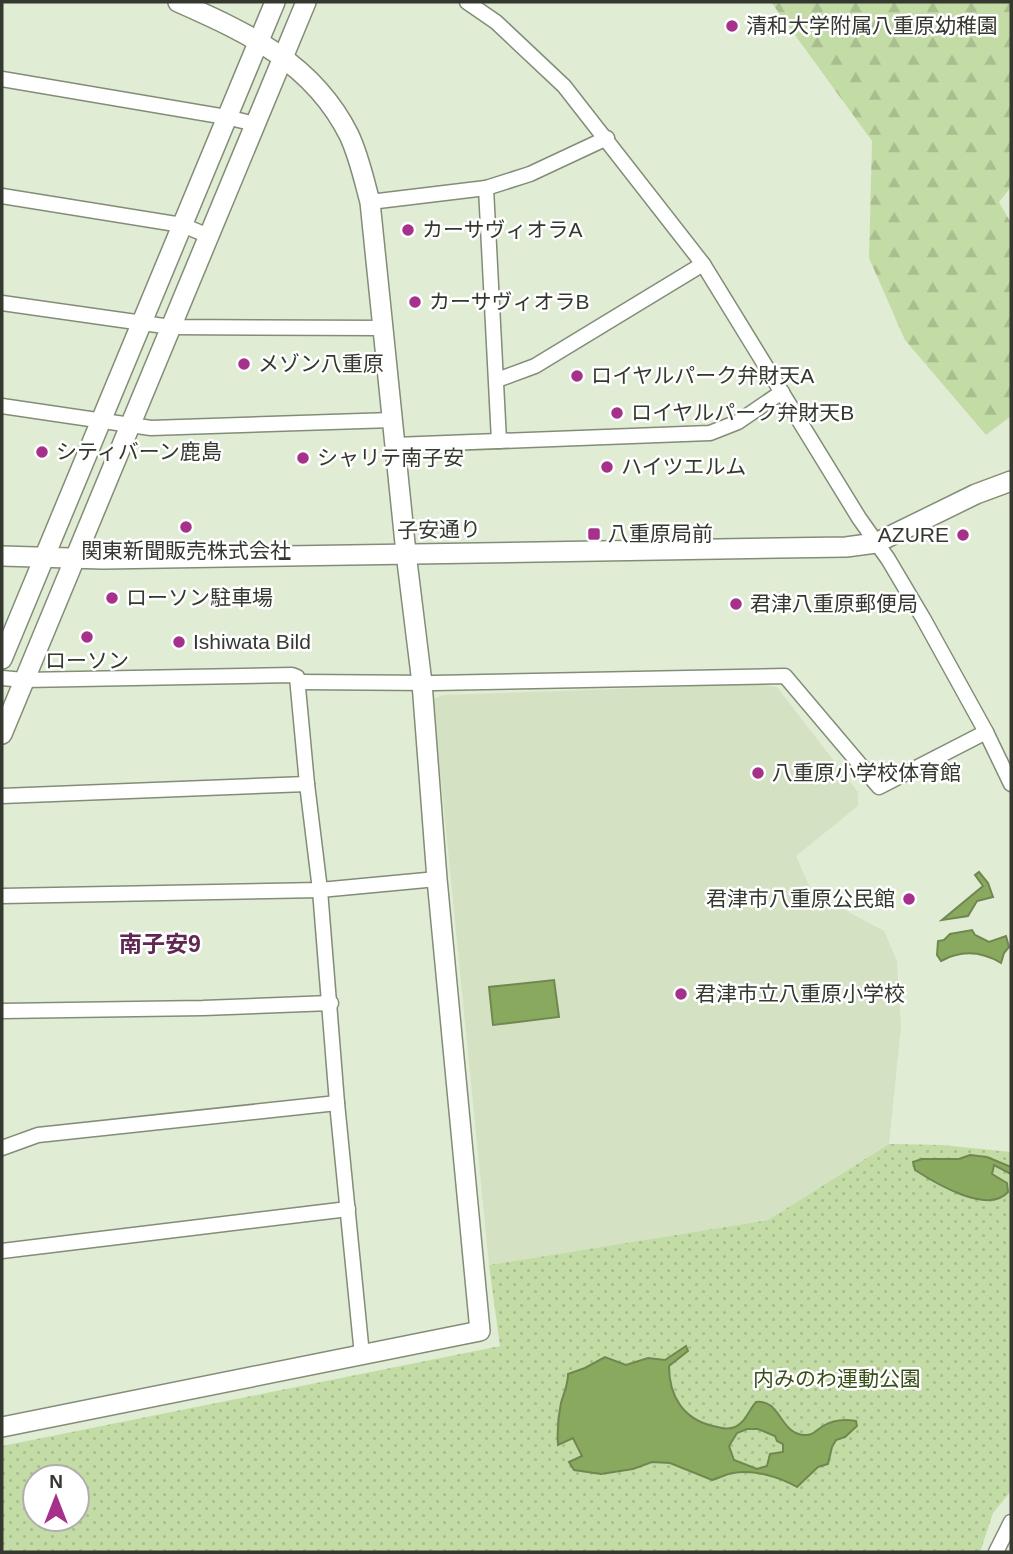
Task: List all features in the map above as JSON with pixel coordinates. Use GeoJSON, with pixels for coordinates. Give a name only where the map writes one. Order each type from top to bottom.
{"type":"FeatureCollection","features":[{"type":"Feature","properties":{"kind":"street"},"geometry":{"type":"LineString","coordinates":[[2,1427],[480,1331],[437,879],[422,683],[370,202],[350,137],[320,89],[297,67],[247,33],[178,2]]}},
{"type":"Feature","properties":{"kind":"street"},"geometry":{"type":"LineString","coordinates":[[2,659],[275,2]]}},
{"type":"Feature","properties":{"kind":"street"},"geometry":{"type":"LineString","coordinates":[[2,734],[306,2]]}},
{"type":"Feature","properties":{"kind":"street"},"geometry":{"type":"LineString","coordinates":[[467,2],[496,22],[564,86],[703,264],[923,618],[986,732],[1011,784]]}},
{"type":"Feature","properties":{"kind":"street"},"geometry":{"type":"LineString","coordinates":[[2,79],[255,124]]}},
{"type":"Feature","properties":{"kind":"street"},"geometry":{"type":"LineString","coordinates":[[370,202],[486,188],[530,174],[607,138]]}},
{"type":"Feature","properties":{"kind":"street"},"geometry":{"type":"LineString","coordinates":[[486,188],[499,441]]}},
{"type":"Feature","properties":{"kind":"street"},"geometry":{"type":"LineString","coordinates":[[2,196],[182,225],[209,236]]}},
{"type":"Feature","properties":{"kind":"street"},"geometry":{"type":"LineString","coordinates":[[497,380],[535,366],[703,264]]}},
{"type":"Feature","properties":{"kind":"street"},"geometry":{"type":"LineString","coordinates":[[2,303],[171,327],[383,328]]}},
{"type":"Feature","properties":{"kind":"street"},"geometry":{"type":"LineString","coordinates":[[395,444],[710,433],[738,422],[782,392]]}},
{"type":"Feature","properties":{"kind":"street"},"geometry":{"type":"LineString","coordinates":[[2,406],[151,428],[393,420]]}},
{"type":"Feature","properties":{"kind":"street","name":"子安通り"},"geometry":{"type":"LineString","coordinates":[[2,556],[75,559],[846,547],[876,543],[975,494],[1011,481]]}},
{"type":"Feature","properties":{"kind":"street"},"geometry":{"type":"LineString","coordinates":[[299,682],[422,683],[785,676],[878,787],[986,732]]}},
{"type":"Feature","properties":{"kind":"street"},"geometry":{"type":"LineString","coordinates":[[2,678],[297,677],[331,1003],[337,1103],[362,1355]]}},
{"type":"Feature","properties":{"kind":"street"},"geometry":{"type":"LineString","coordinates":[[2,796],[307,784]]}},
{"type":"Feature","properties":{"kind":"street"},"geometry":{"type":"LineString","coordinates":[[2,896],[320,890],[437,879]]}},
{"type":"Feature","properties":{"kind":"street"},"geometry":{"type":"LineString","coordinates":[[2,1011],[331,1003]]}},
{"type":"Feature","properties":{"kind":"street"},"geometry":{"type":"LineString","coordinates":[[2,1148],[38,1135],[337,1103]]}},
{"type":"Feature","properties":{"kind":"street"},"geometry":{"type":"LineString","coordinates":[[2,1251],[348,1209]]}},
{"type":"Feature","properties":{"kind":"street"},"geometry":{"type":"LineString","coordinates":[[996,1552],[1011,1522]]}},
{"type":"Feature","properties":{"kind":"shaded area","name":"君津市立八重原小学校"},"geometry":{"type":"Polygon","coordinates":[[[761,684],[777,687],[858,792],[858,806],[796,856],[812,892],[884,931],[897,961],[901,1027],[889,1144],[768,1220],[489,1265],[433,699],[443,695],[761,684]]]}},
{"type":"Feature","properties":{"kind":"shaded area"},"geometry":{"type":"Polygon","coordinates":[[[979,872],[988,883],[993,897],[977,901],[968,916],[942,920],[983,886],[975,875],[979,872]]]}},
{"type":"Feature","properties":{"kind":"shaded area"},"geometry":{"type":"Polygon","coordinates":[[[972,930],[975,935],[989,942],[1006,936],[1009,947],[1001,963],[971,953],[941,961],[937,955],[938,941],[944,940],[950,934],[972,930]]]}},
{"type":"Feature","properties":{"kind":"shaded area"},"geometry":{"type":"Polygon","coordinates":[[[554,980],[559,1017],[493,1025],[489,987],[554,980]]]}},
{"type":"Feature","properties":{"kind":"shaded area"},"geometry":{"type":"Polygon","coordinates":[[[970,1155],[987,1157],[1011,1167],[1011,1174],[994,1165],[992,1174],[1007,1183],[1008,1192],[999,1198],[975,1199],[935,1182],[915,1170],[913,1162],[922,1159],[959,1159],[970,1155]]]}},
{"type":"Feature","properties":{"kind":"shaded area"},"geometry":{"type":"Polygon","coordinates":[[[686,1346],[688,1351],[669,1366],[672,1387],[680,1405],[702,1423],[724,1428],[735,1427],[756,1402],[764,1402],[796,1433],[812,1434],[839,1420],[856,1421],[857,1426],[845,1437],[836,1440],[828,1464],[818,1467],[797,1487],[775,1477],[749,1472],[712,1480],[670,1463],[652,1462],[633,1469],[601,1474],[574,1470],[569,1462],[582,1456],[573,1438],[558,1445],[559,1413],[568,1374],[605,1357],[626,1365],[648,1358],[665,1360],[686,1346]],[[758,1429],[737,1433],[729,1446],[734,1460],[757,1469],[767,1466],[770,1454],[783,1452],[783,1444],[777,1441],[775,1436],[758,1429]]]}},
{"type":"Feature","properties":{"kind":"green space"},"geometry":{"type":"Polygon","coordinates":[[[771,2],[1011,2],[1011,187],[999,202],[1011,223],[1011,416],[986,435],[905,340],[869,258],[872,141],[771,2]]]}},
{"type":"Feature","properties":{"kind":"green space","name":"内みのわ運動公園"},"geometry":{"type":"Polygon","coordinates":[[[889,1144],[942,1145],[1011,1152],[1011,1491],[993,1513],[980,1552],[2,1552],[2,1446],[500,1346],[489,1265],[768,1220],[889,1144]]]}},
{"type":"Feature","properties":{"kind":"place","name":"清和大学附属八重原幼稚園"},"geometry":{"type":"Point","coordinates":[732,26]}},
{"type":"Feature","properties":{"kind":"place","name":"カーサヴィオラA"},"geometry":{"type":"Point","coordinates":[408,230]}},
{"type":"Feature","properties":{"kind":"place","name":"カーサヴィオラB"},"geometry":{"type":"Point","coordinates":[415,302]}},
{"type":"Feature","properties":{"kind":"place","name":"メゾン八重原"},"geometry":{"type":"Point","coordinates":[244,364]}},
{"type":"Feature","properties":{"kind":"place","name":"ロイヤルパーク弁財天A"},"geometry":{"type":"Point","coordinates":[577,376]}},
{"type":"Feature","properties":{"kind":"place","name":"ロイヤルパーク弁財天B"},"geometry":{"type":"Point","coordinates":[617,413]}},
{"type":"Feature","properties":{"kind":"place","name":"シティバーン鹿島"},"geometry":{"type":"Point","coordinates":[42,452]}},
{"type":"Feature","properties":{"kind":"place","name":"シャリテ南子安"},"geometry":{"type":"Point","coordinates":[303,458]}},
{"type":"Feature","properties":{"kind":"place","name":"ハイツエルム"},"geometry":{"type":"Point","coordinates":[607,467]}},
{"type":"Feature","properties":{"kind":"place","name":"関東新聞販売株式会社"},"geometry":{"type":"Point","coordinates":[186,527]}},
{"type":"Feature","properties":{"kind":"place","name":"八重原局前"},"geometry":{"type":"Point","coordinates":[594,534]}},
{"type":"Feature","properties":{"kind":"place","name":"AZURE"},"geometry":{"type":"Point","coordinates":[963,535]}},
{"type":"Feature","properties":{"kind":"place","name":"ローソン駐車場"},"geometry":{"type":"Point","coordinates":[112,598]}},
{"type":"Feature","properties":{"kind":"place","name":"君津八重原郵便局"},"geometry":{"type":"Point","coordinates":[736,604]}},
{"type":"Feature","properties":{"kind":"place","name":"ローソン"},"geometry":{"type":"Point","coordinates":[87,637]}},
{"type":"Feature","properties":{"kind":"place","name":"Ishiwata Bild"},"geometry":{"type":"Point","coordinates":[179,642]}},
{"type":"Feature","properties":{"kind":"place","name":"八重原小学校体育館"},"geometry":{"type":"Point","coordinates":[758,773]}},
{"type":"Feature","properties":{"kind":"place","name":"君津市八重原公民館"},"geometry":{"type":"Point","coordinates":[909,899]}},
{"type":"Feature","properties":{"kind":"place","name":"君津市立八重原小学校"},"geometry":{"type":"Point","coordinates":[681,994]}},
{"type":"Feature","properties":{"kind":"district","name":"南子安9"},"geometry":{"type":"Point","coordinates":[160,944]}}]}
